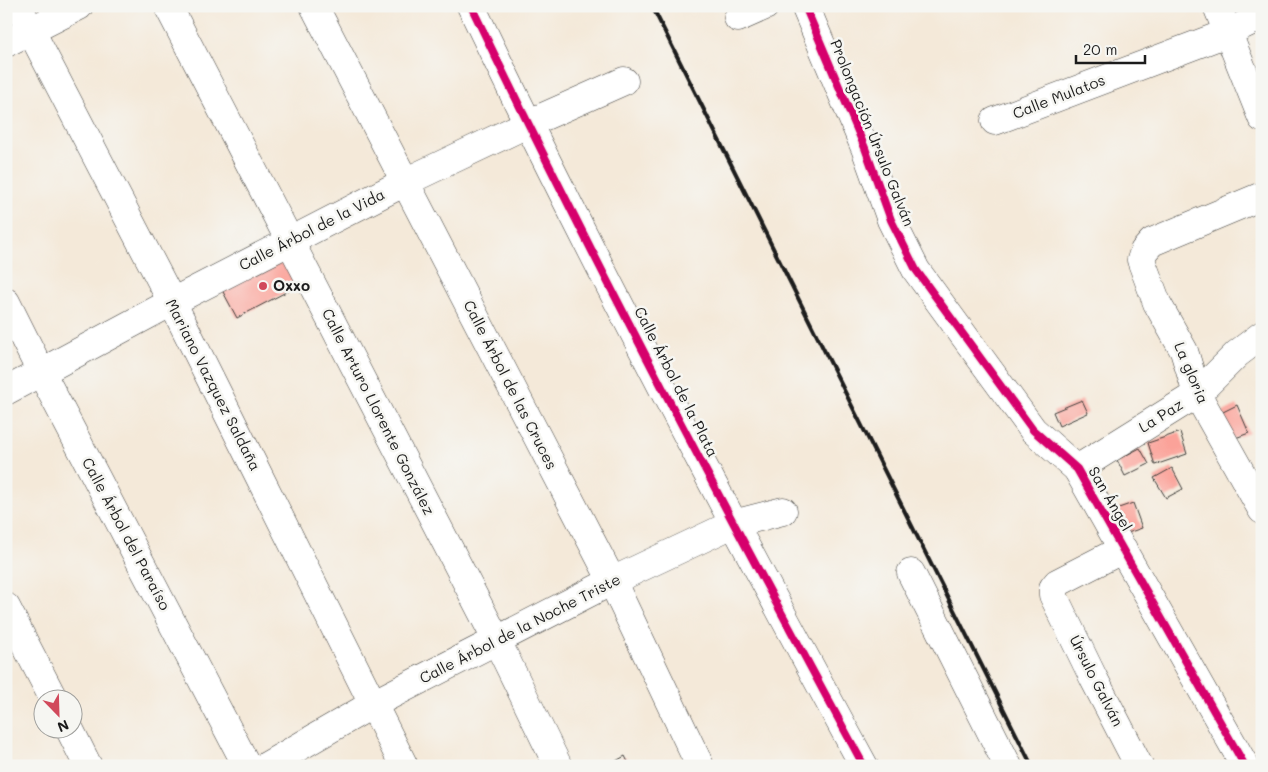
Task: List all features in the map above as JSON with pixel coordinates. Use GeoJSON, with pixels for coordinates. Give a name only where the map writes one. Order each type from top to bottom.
{"type":"FeatureCollection","features":[{"type":"Feature","properties":{"kind":"street","name":"Mariano Vazquez Saldaña"},"geometry":{"type":"LineString","coordinates":[[18,6],[172,302],[404,766]]}},
{"type":"Feature","properties":{"kind":"street"},"geometry":{"type":"LineString","coordinates":[[6,43],[79,6]]}},
{"type":"Feature","properties":{"kind":"street","name":"Calle Arturo Llorente González"},"geometry":{"type":"LineString","coordinates":[[168,6],[497,641],[558,766]]}},
{"type":"Feature","properties":{"kind":"street","name":"Calle Árbol de las Cruces"},"geometry":{"type":"LineString","coordinates":[[314,6],[612,581],[700,766]]}},
{"type":"Feature","properties":{"kind":"street","name":"Calle Árbol de la Plata"},"geometry":{"type":"LineString","coordinates":[[471,6],[528,124],[733,524],[864,766]]}},
{"type":"Feature","properties":{"kind":"street"},"geometry":{"type":"LineString","coordinates":[[738,18],[765,6]]}},
{"type":"Feature","properties":{"kind":"street","name":"Prolongación Úrsulo Galván"},"geometry":{"type":"LineString","coordinates":[[805,6],[865,148],[891,220],[916,270]]}},
{"type":"Feature","properties":{"kind":"street"},"geometry":{"type":"LineString","coordinates":[[1217,6],[1262,118]]}},
{"type":"Feature","properties":{"kind":"street","name":"Calle Mulatos"},"geometry":{"type":"LineString","coordinates":[[995,121],[1227,33],[1262,16]]}},
{"type":"Feature","properties":{"kind":"street","name":"Calle Árbol de la Vida"},"geometry":{"type":"LineString","coordinates":[[6,391],[172,302],[405,182],[624,80]]}},
{"type":"Feature","properties":{"kind":"street","name":"La gloria"},"geometry":{"type":"LineString","coordinates":[[1262,196],[1152,242],[1144,251],[1142,260],[1157,303],[1184,351],[1197,394],[1262,510]]}},
{"type":"Feature","properties":{"kind":"street","name":"San Ángel"},"geometry":{"type":"LineString","coordinates":[[916,270],[1033,430],[1077,469],[1245,766]]}},
{"type":"Feature","properties":{"kind":"street","name":"Calle Árbol del Paraíso"},"geometry":{"type":"LineString","coordinates":[[6,302],[247,766]]}},
{"type":"Feature","properties":{"kind":"street","name":"La Paz"},"geometry":{"type":"LineString","coordinates":[[1077,469],[1197,394],[1237,354],[1262,336]]}},
{"type":"Feature","properties":{"kind":"street","name":"Calle Árbol de la Noche Triste"},"geometry":{"type":"LineString","coordinates":[[266,766],[373,704],[612,581],[733,524],[783,511]]}},
{"type":"Feature","properties":{"kind":"street","name":"Úrsulo Galván"},"geometry":{"type":"LineString","coordinates":[[1123,549],[1057,583],[1053,588],[1053,595],[1139,766]]}},
{"type":"Feature","properties":{"kind":"street"},"geometry":{"type":"LineString","coordinates":[[911,574],[1008,766]]}},
{"type":"Feature","properties":{"kind":"street"},"geometry":{"type":"LineString","coordinates":[[6,607],[49,690]]}},
{"type":"Feature","properties":{"kind":"street"},"geometry":{"type":"LineString","coordinates":[[75,740],[88,766]]}},
{"type":"Feature","properties":{"kind":"building","name":"Oxxo"},"geometry":{"type":"Polygon","coordinates":[[[289,255],[303,283],[237,318],[222,290],[289,255]]]}},
{"type":"Feature","properties":{"kind":"building"},"geometry":{"type":"Polygon","coordinates":[[[1082,400],[1088,413],[1059,426],[1053,412],[1082,400]]]}},
{"type":"Feature","properties":{"kind":"building"},"geometry":{"type":"Polygon","coordinates":[[[1237,405],[1249,433],[1230,440],[1221,413],[1237,405]]]}},
{"type":"Feature","properties":{"kind":"building"},"geometry":{"type":"Polygon","coordinates":[[[1180,432],[1187,454],[1155,465],[1148,443],[1180,432]]]}},
{"type":"Feature","properties":{"kind":"building"},"geometry":{"type":"Polygon","coordinates":[[[1140,448],[1149,464],[1125,476],[1117,460],[1140,448]]]}},
{"type":"Feature","properties":{"kind":"building"},"geometry":{"type":"Polygon","coordinates":[[[1172,468],[1183,489],[1166,498],[1154,478],[1172,468]]]}},
{"type":"Feature","properties":{"kind":"building"},"geometry":{"type":"Polygon","coordinates":[[[1133,503],[1142,528],[1119,536],[1110,511],[1133,503]]]}},
{"type":"Feature","properties":{"kind":"building"},"geometry":{"type":"Polygon","coordinates":[[[625,756],[630,766],[607,766],[625,756]]]}},
{"type":"Feature","properties":{"kind":"railway"},"geometry":{"type":"LineString","coordinates":[[652,6],[1032,766]]}},
{"type":"Feature","properties":{"kind":"cycle path"},"geometry":{"type":"LineString","coordinates":[[471,6],[565,198],[663,388],[864,766]]}},
{"type":"Feature","properties":{"kind":"cycle path"},"geometry":{"type":"LineString","coordinates":[[805,6],[865,148],[891,220],[916,270],[1033,430],[1077,469],[1245,766]]}},
{"type":"Feature","properties":{"kind":"place","name":"Oxxo"},"geometry":{"type":"Point","coordinates":[263,286]}}]}
